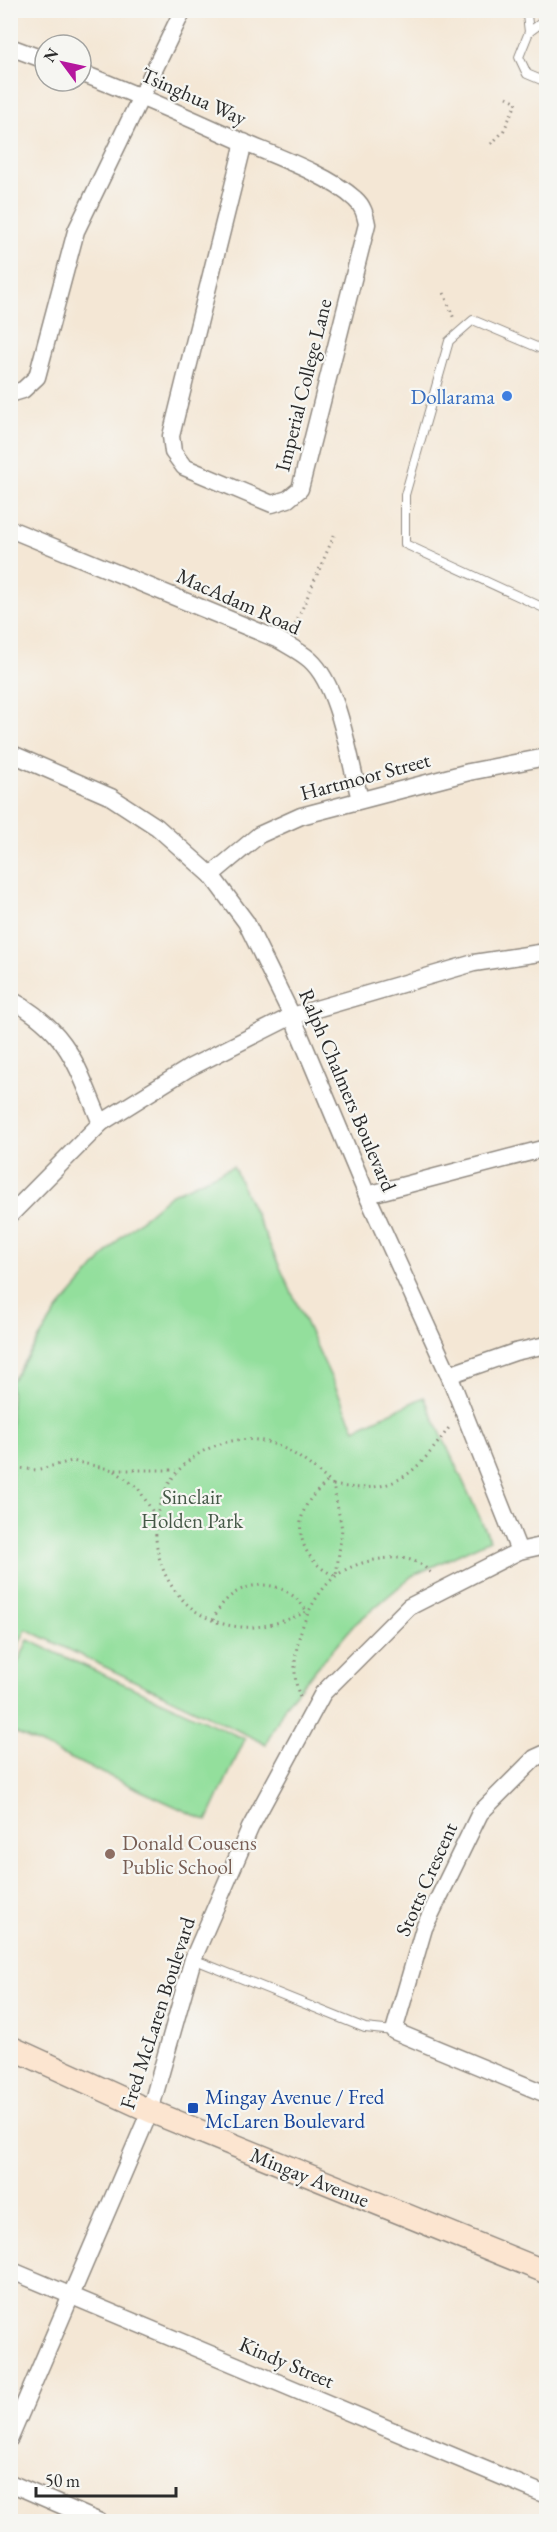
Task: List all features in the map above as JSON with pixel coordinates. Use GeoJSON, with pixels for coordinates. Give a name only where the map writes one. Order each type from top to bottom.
{"type":"FeatureCollection","features":[{"type":"Feature","properties":{"kind":"street"},"geometry":{"type":"LineString","coordinates":[[10,394],[23,390],[37,377],[76,231],[183,10]]}},
{"type":"Feature","properties":{"kind":"street"},"geometry":{"type":"LineString","coordinates":[[10,46],[33,55]]}},
{"type":"Feature","properties":{"kind":"street","name":"Tsinghua Way"},"geometry":{"type":"LineString","coordinates":[[93,78],[141,96],[287,161]]}},
{"type":"Feature","properties":{"kind":"street","name":"Imperial College Lane"},"geometry":{"type":"LineString","coordinates":[[244,142],[171,436],[173,452],[184,466],[272,504],[288,499],[300,489],[366,224],[364,211],[357,201],[287,161]]}},
{"type":"Feature","properties":{"kind":"street","name":"MacAdam Road"},"geometry":{"type":"LineString","coordinates":[[10,529],[287,645],[310,660],[324,678],[335,706],[360,799]]}},
{"type":"Feature","properties":{"kind":"street","name":"Ralph Chalmers Boulevard"},"geometry":{"type":"LineString","coordinates":[[10,753],[111,797],[158,827],[211,875],[246,922],[292,1016],[367,1195],[449,1375],[519,1551]]}},
{"type":"Feature","properties":{"kind":"street","name":"Hartmoor Street"},"geometry":{"type":"LineString","coordinates":[[211,875],[259,835],[300,816],[469,772],[546,757]]}},
{"type":"Feature","properties":{"kind":"street"},"geometry":{"type":"LineString","coordinates":[[10,1215],[101,1124],[189,1068],[292,1016],[474,963],[546,952]]}},
{"type":"Feature","properties":{"kind":"street"},"geometry":{"type":"LineString","coordinates":[[10,999],[38,1014],[63,1040],[101,1124]]}},
{"type":"Feature","properties":{"kind":"street"},"geometry":{"type":"LineString","coordinates":[[367,1195],[546,1148]]}},
{"type":"Feature","properties":{"kind":"street"},"geometry":{"type":"LineString","coordinates":[[449,1375],[515,1352],[546,1345]]}},
{"type":"Feature","properties":{"kind":"street","name":"Fred McLaren Boulevard"},"geometry":{"type":"LineString","coordinates":[[10,2438],[150,2110],[193,1959],[250,1828],[323,1693],[408,1607],[519,1551],[546,1545]]}},
{"type":"Feature","properties":{"kind":"street","name":"Stotts Crescent"},"geometry":{"type":"LineString","coordinates":[[394,2031],[424,1928],[480,1813],[535,1758],[546,1753]]}},
{"type":"Feature","properties":{"kind":"street"},"geometry":{"type":"LineString","coordinates":[[394,2031],[546,2094]]}},
{"type":"Feature","properties":{"kind":"street","name":"Mingay Avenue"},"geometry":{"type":"LineString","coordinates":[[10,2047],[150,2110],[546,2272]]}},
{"type":"Feature","properties":{"kind":"street","name":"Kindy Street"},"geometry":{"type":"LineString","coordinates":[[10,2270],[546,2495]]}},
{"type":"Feature","properties":{"kind":"street"},"geometry":{"type":"LineString","coordinates":[[10,2483],[100,2522]]}},
{"type":"Feature","properties":{"kind":"lane"},"geometry":{"type":"LineString","coordinates":[[529,10],[527,15],[529,32],[519,57],[527,74],[546,82]]}},
{"type":"Feature","properties":{"kind":"lane"},"geometry":{"type":"LineString","coordinates":[[529,32],[542,23],[546,11]]}},
{"type":"Feature","properties":{"kind":"lane"},"geometry":{"type":"LineString","coordinates":[[546,351],[473,320],[449,341],[405,495],[405,544],[546,609]]}},
{"type":"Feature","properties":{"kind":"lane"},"geometry":{"type":"LineString","coordinates":[[193,1959],[365,2028],[394,2031]]}},
{"type":"Feature","properties":{"kind":"path"},"geometry":{"type":"LineString","coordinates":[[491,144],[502,132],[517,102],[507,97]]}},
{"type":"Feature","properties":{"kind":"path"},"geometry":{"type":"LineString","coordinates":[[444,293],[460,332]]}},
{"type":"Feature","properties":{"kind":"path"},"geometry":{"type":"LineString","coordinates":[[287,645],[336,531]]}},
{"type":"Feature","properties":{"kind":"path"},"geometry":{"type":"LineString","coordinates":[[307,1612],[279,1623],[242,1627],[213,1620],[182,1599],[162,1571],[155,1534],[159,1503],[176,1470],[194,1454],[230,1440],[275,1442],[303,1458],[333,1485],[357,1489],[398,1481],[422,1464],[462,1410]]}},
{"type":"Feature","properties":{"kind":"path"},"geometry":{"type":"LineString","coordinates":[[10,1467],[36,1470],[72,1461],[114,1470],[176,1470]]}},
{"type":"Feature","properties":{"kind":"path"},"geometry":{"type":"LineString","coordinates":[[114,1470],[138,1488],[157,1519]]}},
{"type":"Feature","properties":{"kind":"path"},"geometry":{"type":"LineString","coordinates":[[328,1481],[311,1498],[303,1514],[301,1532],[306,1551],[316,1566],[336,1576]]}},
{"type":"Feature","properties":{"kind":"path"},"geometry":{"type":"LineString","coordinates":[[333,1485],[342,1529],[336,1576]]}},
{"type":"Feature","properties":{"kind":"path"},"geometry":{"type":"LineString","coordinates":[[309,1718],[294,1682],[293,1665],[307,1612],[336,1576],[367,1560],[400,1558],[424,1564],[443,1589]]}},
{"type":"Feature","properties":{"kind":"path"},"geometry":{"type":"LineString","coordinates":[[213,1620],[219,1605],[231,1593],[252,1586],[283,1588],[307,1612]]}},
{"type":"Feature","properties":{"kind":"green space","name":"Sinclair Holden Park"},"geometry":{"type":"Polygon","coordinates":[[[233,1166],[355,1429],[424,1397],[490,1540],[412,1576],[354,1625],[286,1704],[266,1744],[26,1629],[11,1661],[11,1382],[57,1311],[120,1238],[170,1195],[233,1166]]]}},
{"type":"Feature","properties":{"kind":"green space"},"geometry":{"type":"Polygon","coordinates":[[[28,1640],[245,1739],[207,1821],[11,1731],[11,1679],[28,1640]]]}},
{"type":"Feature","properties":{"kind":"place","name":"Dollarama"},"geometry":{"type":"Point","coordinates":[507,396]}},
{"type":"Feature","properties":{"kind":"place","name":"Donald Cousens Public School"},"geometry":{"type":"Point","coordinates":[110,1854]}},
{"type":"Feature","properties":{"kind":"place","name":"Mingay Avenue / Fred McLaren Boulevard"},"geometry":{"type":"Point","coordinates":[193,2108]}}]}
